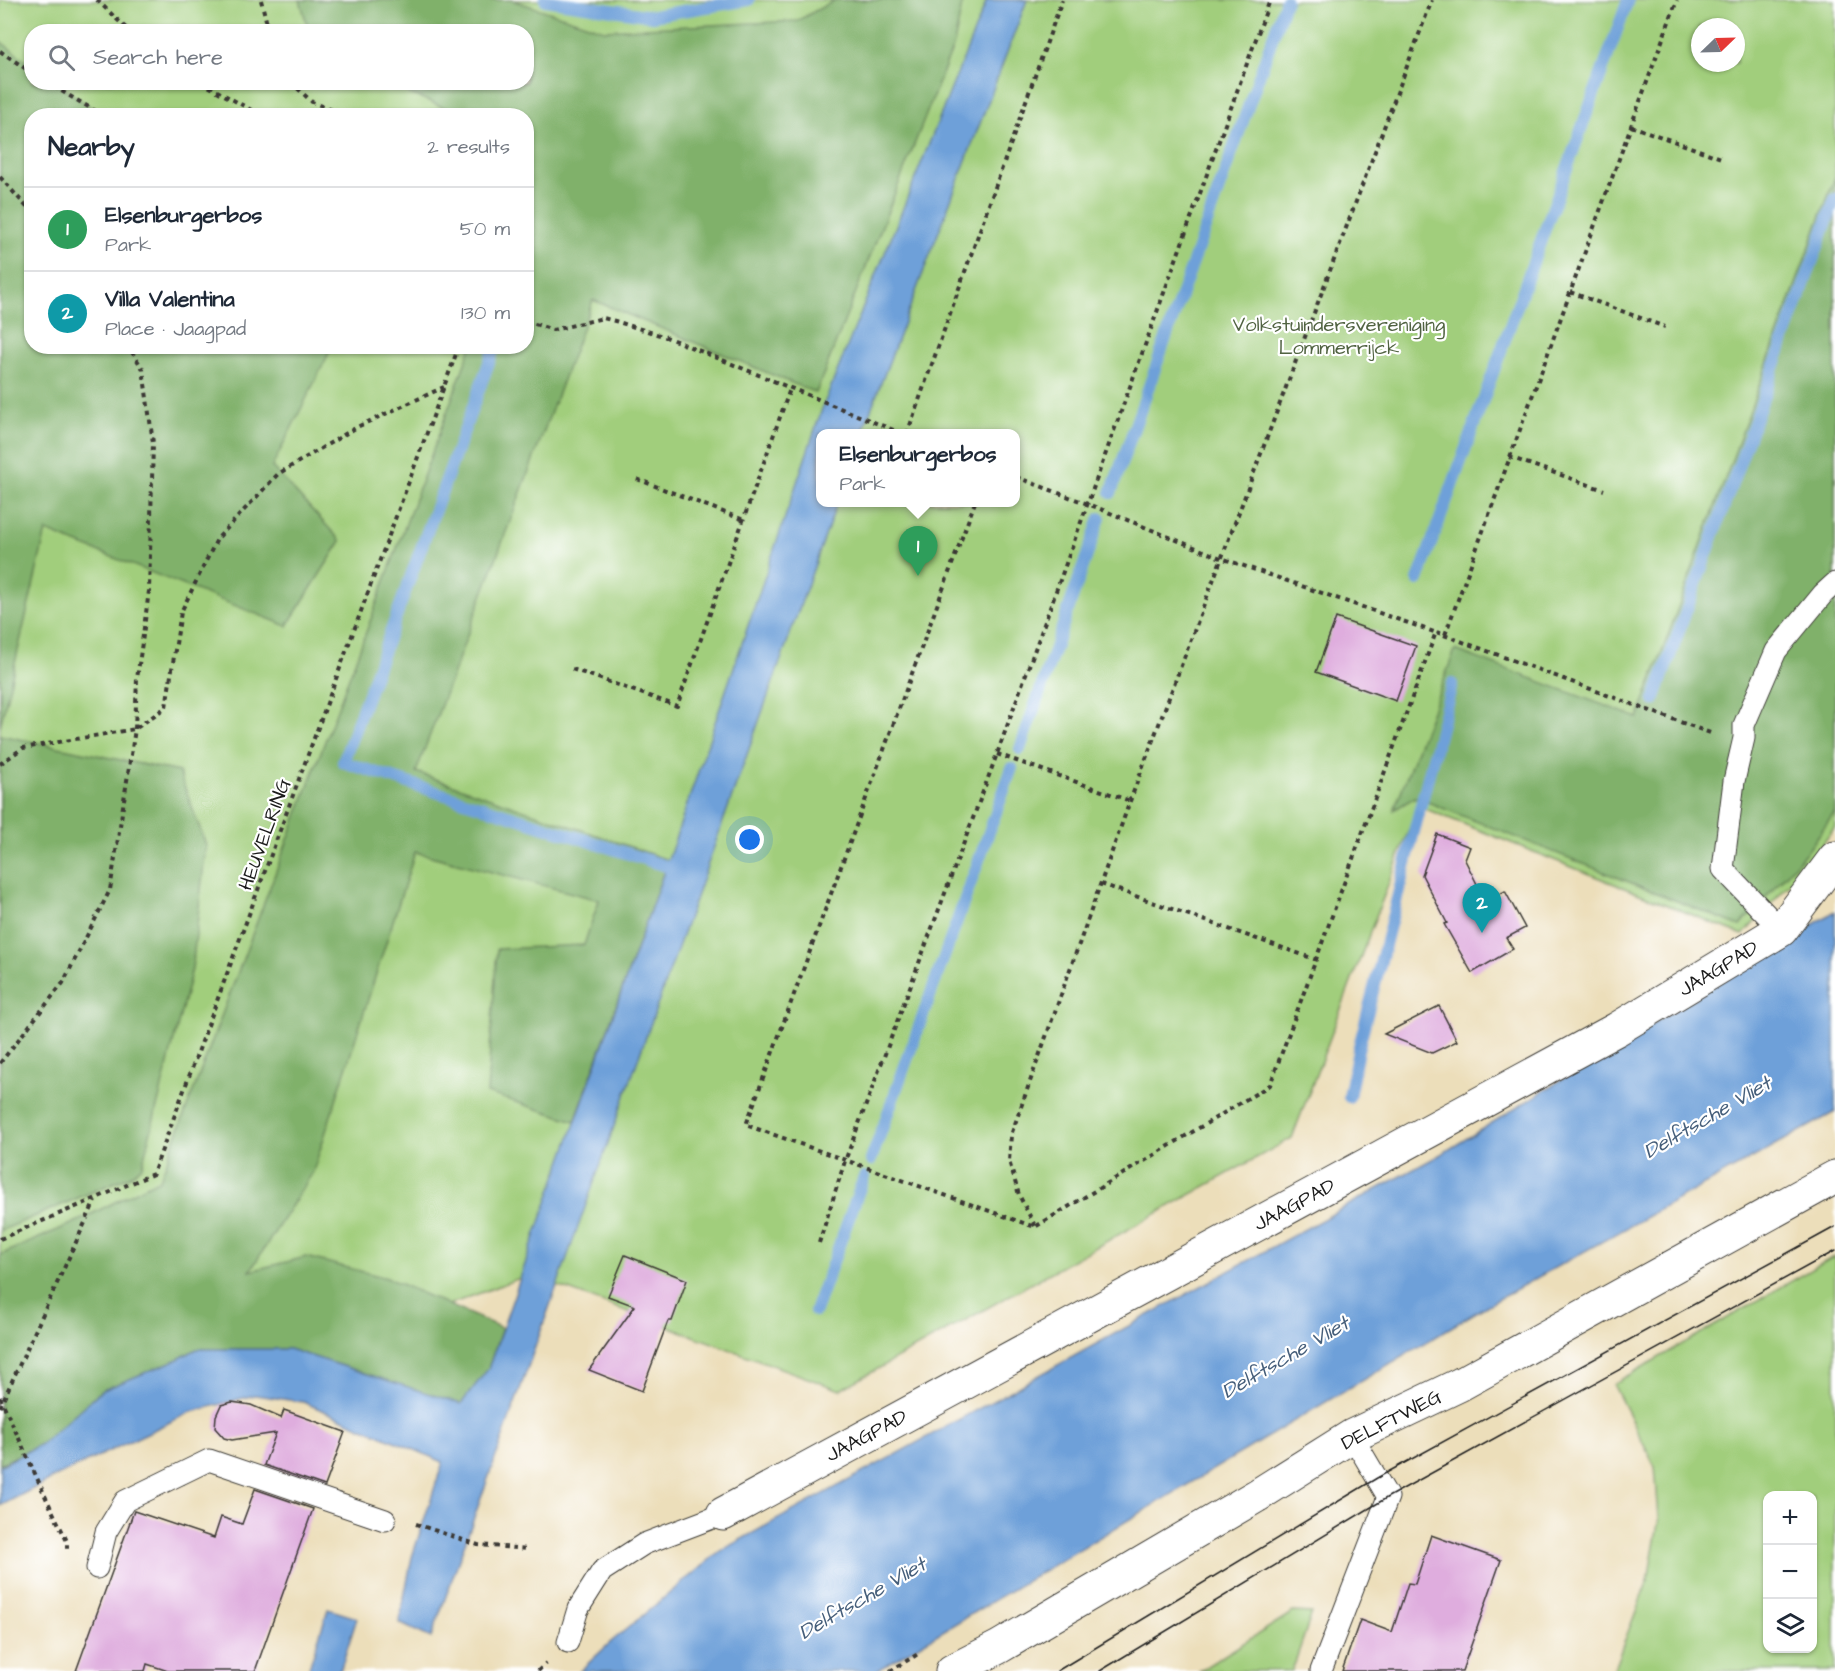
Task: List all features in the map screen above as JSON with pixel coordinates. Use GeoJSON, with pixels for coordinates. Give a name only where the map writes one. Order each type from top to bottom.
{"type":"FeatureCollection","features":[{"type":"Feature","properties":{"kind":"street","name":"JAAGPAD"},"geometry":{"type":"LineString","coordinates":[[723,1514],[1617,1029],[1781,930],[1835,858]]}},
{"type":"Feature","properties":{"kind":"street","name":"DELFTWEG"},"geometry":{"type":"LineString","coordinates":[[952,1671],[999,1647],[1258,1496],[1352,1436],[1459,1384],[1835,1177]]}},
{"type":"Feature","properties":{"kind":"lane"},"geometry":{"type":"LineString","coordinates":[[1781,930],[1723,869],[1734,781],[1744,738],[1744,725],[1776,651],[1823,594],[1835,583]]}},
{"type":"Feature","properties":{"kind":"lane"},"geometry":{"type":"LineString","coordinates":[[1321,1671],[1388,1497],[1352,1436]]}},
{"type":"Feature","properties":{"kind":"lane"},"geometry":{"type":"LineString","coordinates":[[97,1568],[106,1532],[125,1501],[208,1460],[385,1520]]}},
{"type":"Feature","properties":{"kind":"lane"},"geometry":{"type":"LineString","coordinates":[[568,1642],[578,1609],[602,1571],[644,1544],[723,1514]]}},
{"type":"Feature","properties":{"kind":"path"},"geometry":{"type":"LineString","coordinates":[[97,0],[122,24]]}},
{"type":"Feature","properties":{"kind":"path"},"geometry":{"type":"LineString","coordinates":[[261,0],[267,24]]}},
{"type":"Feature","properties":{"kind":"path"},"geometry":{"type":"LineString","coordinates":[[907,429],[1062,0]]}},
{"type":"Feature","properties":{"kind":"path"},"geometry":{"type":"LineString","coordinates":[[819,1243],[845,1161],[997,754],[1270,0]]}},
{"type":"Feature","properties":{"kind":"path"},"geometry":{"type":"LineString","coordinates":[[1035,1227],[1019,1195],[1010,1161],[1011,1135],[1130,801],[1432,0]]}},
{"type":"Feature","properties":{"kind":"path"},"geometry":{"type":"LineString","coordinates":[[1020,478],[1221,558],[1445,636],[1677,0]]}},
{"type":"Feature","properties":{"kind":"path"},"geometry":{"type":"LineString","coordinates":[[0,51],[24,68]]}},
{"type":"Feature","properties":{"kind":"path"},"geometry":{"type":"LineString","coordinates":[[60,90],[90,108]]}},
{"type":"Feature","properties":{"kind":"path"},"geometry":{"type":"LineString","coordinates":[[215,90],[248,108]]}},
{"type":"Feature","properties":{"kind":"path"},"geometry":{"type":"LineString","coordinates":[[299,90],[312,102],[327,108]]}},
{"type":"Feature","properties":{"kind":"path"},"geometry":{"type":"LineString","coordinates":[[1631,126],[1724,159]]}},
{"type":"Feature","properties":{"kind":"path"},"geometry":{"type":"LineString","coordinates":[[0,177],[24,204]]}},
{"type":"Feature","properties":{"kind":"path"},"geometry":{"type":"LineString","coordinates":[[1570,292],[1665,327]]}},
{"type":"Feature","properties":{"kind":"path"},"geometry":{"type":"LineString","coordinates":[[534,324],[553,330],[603,318],[666,337],[893,429]]}},
{"type":"Feature","properties":{"kind":"path"},"geometry":{"type":"LineString","coordinates":[[0,1063],[63,983],[110,890],[135,729],[137,679],[149,591],[153,444],[143,369],[133,354]]}},
{"type":"Feature","properties":{"kind":"path","name":"HEUVELRING"},"geometry":{"type":"LineString","coordinates":[[0,1239],[153,1174],[456,354]]}},
{"type":"Feature","properties":{"kind":"path"},"geometry":{"type":"LineString","coordinates":[[0,764],[23,748],[135,729],[166,707],[181,612],[217,539],[278,474],[357,428],[444,387]]}},
{"type":"Feature","properties":{"kind":"path"},"geometry":{"type":"LineString","coordinates":[[572,669],[677,706],[790,389]]}},
{"type":"Feature","properties":{"kind":"path"},"geometry":{"type":"LineString","coordinates":[[1509,457],[1604,490]]}},
{"type":"Feature","properties":{"kind":"path"},"geometry":{"type":"LineString","coordinates":[[637,480],[744,520]]}},
{"type":"Feature","properties":{"kind":"path"},"geometry":{"type":"LineString","coordinates":[[973,507],[746,1125],[1035,1227]]}},
{"type":"Feature","properties":{"kind":"path"},"geometry":{"type":"LineString","coordinates":[[1436,633],[1708,734],[1744,738]]}},
{"type":"Feature","properties":{"kind":"path"},"geometry":{"type":"LineString","coordinates":[[1035,1227],[1270,1085],[1436,633]]}},
{"type":"Feature","properties":{"kind":"path"},"geometry":{"type":"LineString","coordinates":[[997,754],[1130,801]]}},
{"type":"Feature","properties":{"kind":"path"},"geometry":{"type":"LineString","coordinates":[[1101,884],[1317,960]]}},
{"type":"Feature","properties":{"kind":"path"},"geometry":{"type":"LineString","coordinates":[[67,1551],[68,1541],[1,1402],[95,1200]]}},
{"type":"Feature","properties":{"kind":"path"},"geometry":{"type":"LineString","coordinates":[[409,1522],[477,1545],[529,1549]]}},
{"type":"Feature","properties":{"kind":"green space","name":"Volkstuindersvereniging Lommerrijck"},"geometry":{"type":"Polygon","coordinates":[[[0,0],[1835,0],[1835,827],[1813,858],[1743,935],[1418,806],[1292,1138],[840,1390],[528,1275],[201,1398],[0,1490],[0,0]]]}},
{"type":"Feature","properties":{"kind":"green space"},"geometry":{"type":"Polygon","coordinates":[[[300,0],[512,0],[604,30],[797,21],[835,0],[963,0],[954,44],[816,393],[593,300],[416,772],[668,860],[575,1121],[487,1093],[497,949],[584,945],[599,900],[415,852],[313,1172],[250,1271],[306,1257],[387,1278],[502,1328],[488,1369],[461,1404],[289,1349],[197,1349],[101,1391],[41,1444],[0,1464],[0,1255],[76,1222],[160,1179],[468,354],[534,354],[534,108],[445,108],[404,91],[395,90],[534,90],[534,24],[307,24],[300,0]]]}},
{"type":"Feature","properties":{"kind":"green space"},"geometry":{"type":"Polygon","coordinates":[[[0,41],[24,60],[24,90],[66,90],[92,108],[24,108],[24,354],[328,354],[272,467],[341,541],[287,626],[46,531],[0,727],[0,41]]]}},
{"type":"Feature","properties":{"kind":"green space"},"geometry":{"type":"Polygon","coordinates":[[[1835,177],[1835,812],[1809,849],[1740,926],[1415,797],[1394,810],[1455,650],[1638,718],[1835,177]]]}},
{"type":"Feature","properties":{"kind":"green space"},"geometry":{"type":"Polygon","coordinates":[[[0,735],[179,772],[206,845],[192,969],[142,1166],[132,1175],[0,1231],[0,735]]]}},
{"type":"Feature","properties":{"kind":"green space"},"geometry":{"type":"Polygon","coordinates":[[[1835,1256],[1835,1671],[1613,1671],[1648,1580],[1659,1518],[1655,1467],[1613,1384],[1835,1256]]]}},
{"type":"Feature","properties":{"kind":"green space"},"geometry":{"type":"Polygon","coordinates":[[[1293,1612],[1312,1613],[1292,1671],[1199,1671],[1293,1612]]]}},
{"type":"Feature","properties":{"kind":"water"},"geometry":{"type":"Polygon","coordinates":[[[987,0],[1027,0],[864,429],[816,429],[816,507],[836,507],[431,1638],[399,1623],[412,1557],[443,1462],[303,1402],[255,1395],[191,1412],[0,1506],[0,1466],[41,1444],[101,1391],[197,1349],[289,1349],[461,1404],[488,1369],[668,860],[822,409],[987,0]]]}},
{"type":"Feature","properties":{"kind":"water","name":"Delftsche Vliet"},"geometry":{"type":"Polygon","coordinates":[[[1835,911],[1835,1112],[1488,1305],[876,1671],[580,1671],[612,1641],[720,1551],[1443,1153],[1835,911]]]}},
{"type":"Feature","properties":{"kind":"water"},"geometry":{"type":"Polygon","coordinates":[[[328,1609],[357,1618],[340,1671],[308,1671],[328,1609]]]}},
{"type":"Feature","properties":{"kind":"building"},"geometry":{"type":"Polygon","coordinates":[[[1336,618],[1416,646],[1396,701],[1316,672],[1336,618]]]}},
{"type":"Feature","properties":{"kind":"building"},"geometry":{"type":"Polygon","coordinates":[[[1437,834],[1470,847],[1465,860],[1486,902],[1505,891],[1525,928],[1506,938],[1513,949],[1472,973],[1444,924],[1447,923],[1422,875],[1437,834]]]}},
{"type":"Feature","properties":{"kind":"building"},"geometry":{"type":"Polygon","coordinates":[[[1439,1006],[1457,1041],[1432,1053],[1384,1034],[1439,1006]]]}},
{"type":"Feature","properties":{"kind":"building"},"geometry":{"type":"Polygon","coordinates":[[[625,1255],[687,1280],[672,1321],[668,1321],[642,1391],[589,1370],[635,1306],[608,1296],[625,1255]]]}},
{"type":"Feature","properties":{"kind":"building"},"geometry":{"type":"Polygon","coordinates":[[[232,1402],[251,1405],[281,1418],[284,1410],[345,1432],[325,1486],[264,1465],[276,1433],[232,1440],[224,1438],[215,1428],[216,1416],[221,1405],[232,1402]]]}},
{"type":"Feature","properties":{"kind":"building"},"geometry":{"type":"Polygon","coordinates":[[[255,1489],[313,1509],[255,1671],[168,1671],[147,1664],[145,1671],[76,1671],[134,1511],[214,1538],[221,1517],[242,1524],[255,1489]]]}},
{"type":"Feature","properties":{"kind":"building"},"geometry":{"type":"Polygon","coordinates":[[[1431,1535],[1501,1560],[1462,1671],[1342,1671],[1360,1620],[1392,1632],[1408,1583],[1415,1584],[1431,1535]]]}},
{"type":"Feature","properties":{"kind":"waterway"},"geometry":{"type":"LineString","coordinates":[[545,0],[652,16],[749,0]]}},
{"type":"Feature","properties":{"kind":"waterway"},"geometry":{"type":"LineString","coordinates":[[1111,493],[1286,0]]}},
{"type":"Feature","properties":{"kind":"waterway"},"geometry":{"type":"LineString","coordinates":[[1418,580],[1628,0]]}},
{"type":"Feature","properties":{"kind":"waterway"},"geometry":{"type":"LineString","coordinates":[[1654,700],[1835,199]]}},
{"type":"Feature","properties":{"kind":"waterway"},"geometry":{"type":"LineString","coordinates":[[492,354],[343,762],[666,866]]}},
{"type":"Feature","properties":{"kind":"waterway"},"geometry":{"type":"LineString","coordinates":[[1020,749],[1100,518]]}},
{"type":"Feature","properties":{"kind":"waterway"},"geometry":{"type":"LineString","coordinates":[[1349,1097],[1358,1050],[1452,684]]}},
{"type":"Feature","properties":{"kind":"waterway"},"geometry":{"type":"LineString","coordinates":[[871,1160],[1012,768]]}},
{"type":"Feature","properties":{"kind":"waterway"},"geometry":{"type":"LineString","coordinates":[[815,1311],[864,1177]]}},
{"type":"Feature","properties":{"kind":"tram line"},"geometry":{"type":"LineString","coordinates":[[1057,1671],[1377,1478],[1835,1227]]}},
{"type":"Feature","properties":{"kind":"tram line"},"geometry":{"type":"LineString","coordinates":[[1100,1671],[1388,1497],[1835,1251]]}},
{"type":"Feature","properties":{"kind":"place","name":"Elsenburgerbos"},"geometry":{"type":"Point","coordinates":[918,576]}},
{"type":"Feature","properties":{"kind":"place","name":"Villa Valentina"},"geometry":{"type":"Point","coordinates":[1482,933]}}]}
